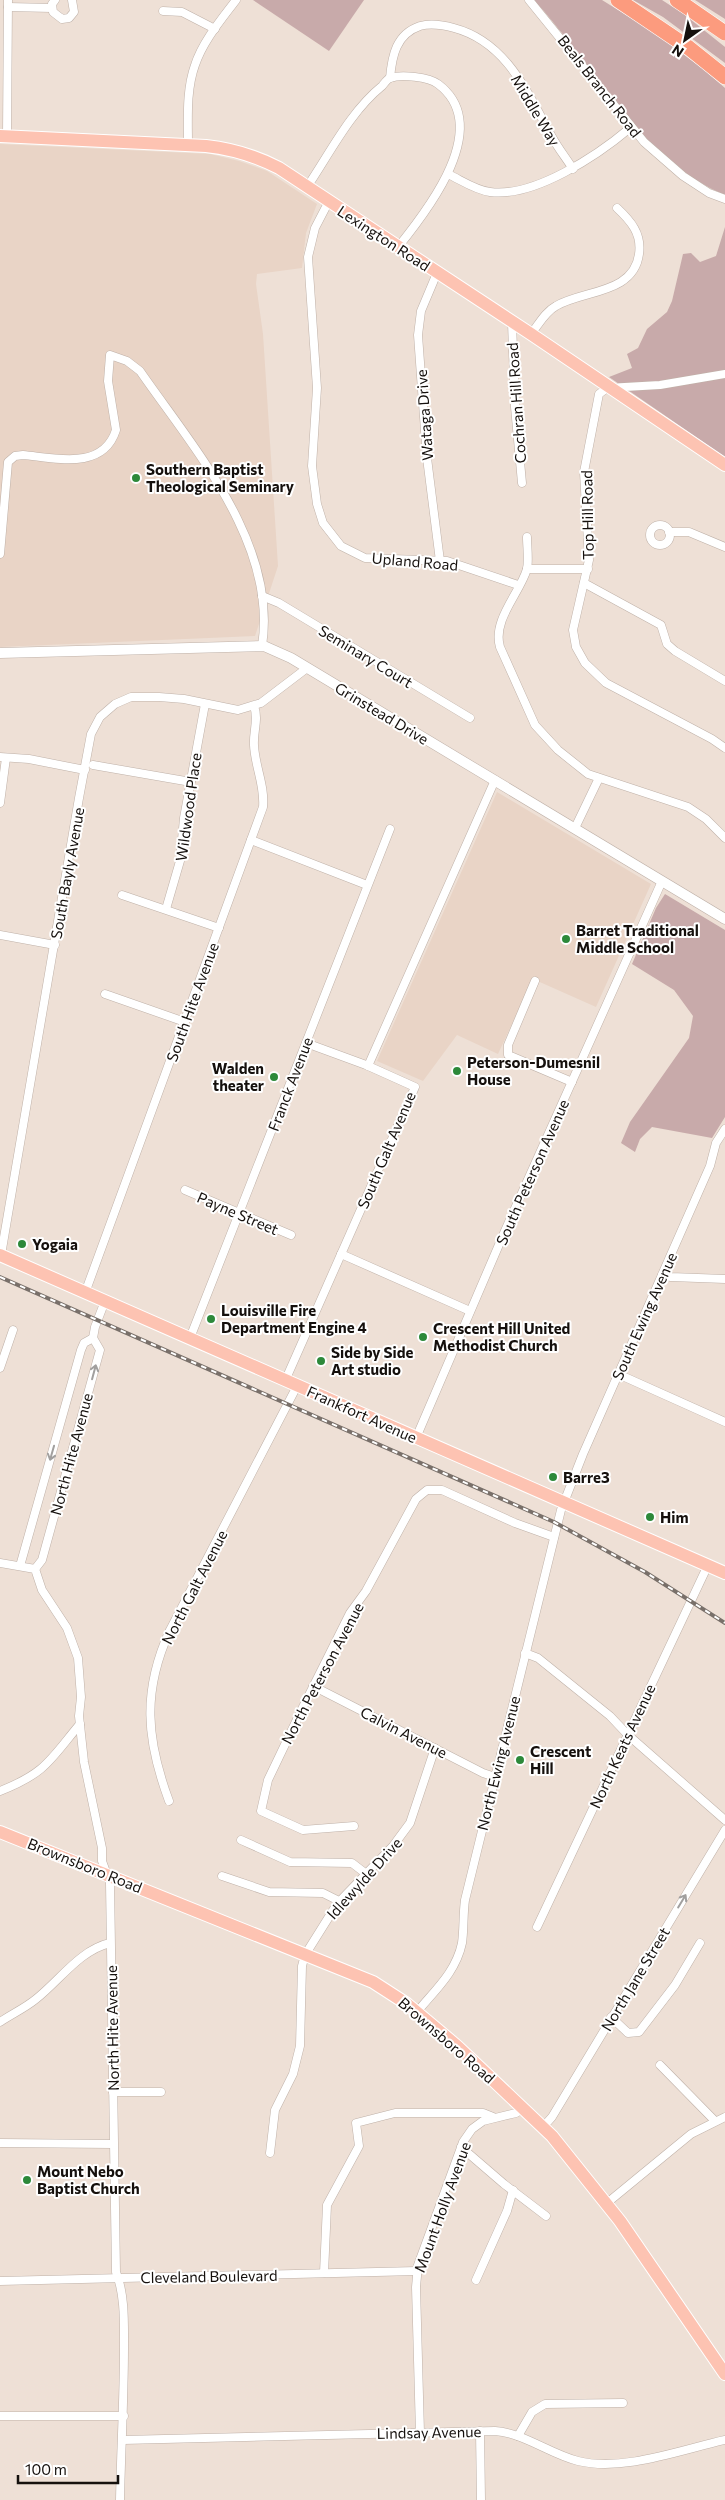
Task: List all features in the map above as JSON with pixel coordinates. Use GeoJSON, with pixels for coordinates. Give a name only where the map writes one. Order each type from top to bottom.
{"type":"FeatureCollection","features":[{"type":"Feature","properties":{"kind":"highway"},"geometry":{"type":"LineString","coordinates":[[618,0],[689,48],[725,77]]}},
{"type":"Feature","properties":{"kind":"highway"},"geometry":{"type":"LineString","coordinates":[[677,0],[725,33]]}},
{"type":"Feature","properties":{"kind":"main road","name":"Lexington Road"},"geometry":{"type":"LineString","coordinates":[[4,136],[215,147],[252,156],[279,168],[531,334],[725,465]]}},
{"type":"Feature","properties":{"kind":"main road","name":"Frankfort Avenue"},"geometry":{"type":"LineString","coordinates":[[0,1255],[725,1573]]}},
{"type":"Feature","properties":{"kind":"main road","name":"Brownsboro Road"},"geometry":{"type":"LineString","coordinates":[[0,1832],[106,1873],[373,1982],[417,2012],[543,2127],[607,2203],[725,2374]]}},
{"type":"Feature","properties":{"kind":"street"},"geometry":{"type":"LineString","coordinates":[[52,8],[55,0]]}},
{"type":"Feature","properties":{"kind":"street"},"geometry":{"type":"LineString","coordinates":[[52,8],[58,18],[69,18],[75,8],[72,0]]}},
{"type":"Feature","properties":{"kind":"street"},"geometry":{"type":"LineString","coordinates":[[188,145],[189,94],[198,56],[236,0]]}},
{"type":"Feature","properties":{"kind":"street","name":"Beals Branch Road"},"geometry":{"type":"LineString","coordinates":[[529,0],[561,37],[630,128],[682,176],[709,193],[725,199]]}},
{"type":"Feature","properties":{"kind":"street"},"geometry":{"type":"LineString","coordinates":[[4,136],[8,4],[52,8]]}},
{"type":"Feature","properties":{"kind":"street"},"geometry":{"type":"LineString","coordinates":[[164,11],[182,12],[215,29]]}},
{"type":"Feature","properties":{"kind":"street","name":"Middle Way"},"geometry":{"type":"LineString","coordinates":[[390,78],[393,56],[399,42],[416,28],[431,24],[446,26],[475,35],[495,50],[520,79],[555,142],[573,169]]}},
{"type":"Feature","properties":{"kind":"street"},"geometry":{"type":"LineString","coordinates":[[307,187],[367,98],[390,78],[412,77],[428,79],[439,84],[449,95],[458,112],[460,129],[458,147],[448,174],[398,247]]}},
{"type":"Feature","properties":{"kind":"street"},"geometry":{"type":"LineString","coordinates":[[448,174],[482,190],[495,192],[526,187],[573,169],[596,156],[630,128]]}},
{"type":"Feature","properties":{"kind":"street","name":"Upland Road"},"geometry":{"type":"LineString","coordinates":[[329,201],[315,228],[308,257],[316,366],[312,466],[317,504],[323,523],[334,538],[354,554],[375,559],[440,561],[460,564],[518,585]]}},
{"type":"Feature","properties":{"kind":"street"},"geometry":{"type":"LineString","coordinates":[[531,334],[544,315],[555,306],[615,285],[632,272],[639,257],[640,241],[631,223],[617,208]]}},
{"type":"Feature","properties":{"kind":"street","name":"Wataga Drive"},"geometry":{"type":"LineString","coordinates":[[438,273],[421,311],[418,335],[427,458],[440,561]]}},
{"type":"Feature","properties":{"kind":"street","name":"Cochran Hill Road"},"geometry":{"type":"LineString","coordinates":[[512,322],[515,407],[522,483]]}},
{"type":"Feature","properties":{"kind":"street"},"geometry":{"type":"LineString","coordinates":[[0,554],[8,462],[15,456],[22,455],[82,460],[102,451],[114,437],[116,430],[108,381],[110,355],[127,361],[140,371],[211,472],[239,521],[256,565],[262,596],[264,632],[262,646]]}},
{"type":"Feature","properties":{"kind":"street"},"geometry":{"type":"LineString","coordinates":[[612,389],[668,384],[725,374]]}},
{"type":"Feature","properties":{"kind":"street","name":"Top Hill Road"},"geometry":{"type":"LineString","coordinates":[[612,389],[603,389],[599,394],[584,472],[588,569],[574,620],[573,636],[578,653],[585,663],[606,683],[712,739],[725,748]]}},
{"type":"Feature","properties":{"kind":"street"},"geometry":{"type":"LineString","coordinates":[[669,532],[689,532],[725,547]]}},
{"type":"Feature","properties":{"kind":"street"},"geometry":{"type":"LineString","coordinates":[[528,537],[527,569],[518,585],[498,637],[500,647],[530,715],[541,733],[580,768],[599,778],[688,807],[706,819],[725,838]]}},
{"type":"Feature","properties":{"kind":"street"},"geometry":{"type":"LineString","coordinates":[[527,569],[588,569]]}},
{"type":"Feature","properties":{"kind":"street"},"geometry":{"type":"LineString","coordinates":[[584,583],[661,625],[667,644],[674,652],[725,681]]}},
{"type":"Feature","properties":{"kind":"street","name":"Seminary Court"},"geometry":{"type":"LineString","coordinates":[[262,596],[279,603],[470,718]]}},
{"type":"Feature","properties":{"kind":"street","name":"Grinstead Drive"},"geometry":{"type":"LineString","coordinates":[[0,653],[262,646],[277,651],[725,919]]}},
{"type":"Feature","properties":{"kind":"street","name":"South Bayly Avenue"},"geometry":{"type":"LineString","coordinates":[[0,1255],[94,726],[106,710],[114,704],[131,697],[175,698],[231,710],[254,706],[307,668]]}},
{"type":"Feature","properties":{"kind":"street","name":"Wildwood Place"},"geometry":{"type":"LineString","coordinates":[[166,910],[180,861],[182,825],[205,704]]}},
{"type":"Feature","properties":{"kind":"street","name":"South Hite Avenue"},"geometry":{"type":"LineString","coordinates":[[86,1293],[263,807],[264,792],[254,745],[257,714],[254,706]]}},
{"type":"Feature","properties":{"kind":"street"},"geometry":{"type":"LineString","coordinates":[[0,803],[3,758],[29,759],[85,770]]}},
{"type":"Feature","properties":{"kind":"street"},"geometry":{"type":"LineString","coordinates":[[93,765],[191,782]]}},
{"type":"Feature","properties":{"kind":"street"},"geometry":{"type":"LineString","coordinates":[[575,828],[599,778]]}},
{"type":"Feature","properties":{"kind":"street"},"geometry":{"type":"LineString","coordinates":[[306,1043],[368,1066],[495,780]]}},
{"type":"Feature","properties":{"kind":"street","name":"Franck Avenue"},"geometry":{"type":"LineString","coordinates":[[190,1338],[390,829]]}},
{"type":"Feature","properties":{"kind":"street"},"geometry":{"type":"LineString","coordinates":[[251,840],[367,885]]}},
{"type":"Feature","properties":{"kind":"street","name":"South Peterson Avenue"},"geometry":{"type":"LineString","coordinates":[[416,1438],[470,1311],[662,881]]}},
{"type":"Feature","properties":{"kind":"street"},"geometry":{"type":"LineString","coordinates":[[122,895],[219,928]]}},
{"type":"Feature","properties":{"kind":"street"},"geometry":{"type":"LineString","coordinates":[[0,935],[55,945]]}},
{"type":"Feature","properties":{"kind":"street"},"geometry":{"type":"LineString","coordinates":[[536,981],[507,1049],[508,1055],[572,1082]]}},
{"type":"Feature","properties":{"kind":"street"},"geometry":{"type":"LineString","coordinates":[[105,994],[185,1022]]}},
{"type":"Feature","properties":{"kind":"street","name":"South Galt Avenue"},"geometry":{"type":"LineString","coordinates":[[285,1380],[415,1087],[368,1066]]}},
{"type":"Feature","properties":{"kind":"street","name":"South Ewing Avenue"},"geometry":{"type":"LineString","coordinates":[[564,1503],[618,1374],[710,1166],[716,1143],[725,1130]]}},
{"type":"Feature","properties":{"kind":"street","name":"Payne Street"},"geometry":{"type":"LineString","coordinates":[[185,1190],[291,1235]]}},
{"type":"Feature","properties":{"kind":"street"},"geometry":{"type":"LineString","coordinates":[[341,1254],[470,1311]]}},
{"type":"Feature","properties":{"kind":"street"},"geometry":{"type":"LineString","coordinates":[[662,1275],[725,1279]]}},
{"type":"Feature","properties":{"kind":"street","name":"North Hite Avenue"},"geometry":{"type":"LineString","coordinates":[[105,1302],[95,1327],[93,1338],[100,1350],[42,1560],[32,1568],[42,1590],[61,1618],[76,1649],[80,1676],[80,1724],[84,1762],[106,1873],[110,1883],[116,2272],[122,2288],[124,2336],[124,2416],[120,2500]]}},
{"type":"Feature","properties":{"kind":"street"},"geometry":{"type":"LineString","coordinates":[[0,1368],[13,1330]]}},
{"type":"Feature","properties":{"kind":"street","name":"North Hite Avenue"},"geometry":{"type":"LineString","coordinates":[[20,1566],[81,1350],[84,1343],[93,1338]]}},
{"type":"Feature","properties":{"kind":"street"},"geometry":{"type":"LineString","coordinates":[[618,1374],[725,1422]]}},
{"type":"Feature","properties":{"kind":"street","name":"North Galt Avenue"},"geometry":{"type":"LineString","coordinates":[[169,1801],[154,1752],[149,1702],[150,1689],[170,1630],[297,1386]]}},
{"type":"Feature","properties":{"kind":"street","name":"North Peterson Avenue"},"geometry":{"type":"LineString","coordinates":[[354,1826],[303,1830],[261,1811],[268,1780],[313,1686],[350,1613],[366,1591],[416,1499],[427,1490],[442,1490],[515,1524],[554,1537]]}},
{"type":"Feature","properties":{"kind":"street","name":"North Ewing Avenue"},"geometry":{"type":"LineString","coordinates":[[417,2012],[451,1972],[458,1958],[463,1930],[465,1900],[564,1503]]}},
{"type":"Feature","properties":{"kind":"street"},"geometry":{"type":"LineString","coordinates":[[0,1563],[32,1568]]}},
{"type":"Feature","properties":{"kind":"street","name":"North Keats Avenue"},"geometry":{"type":"LineString","coordinates":[[536,1927],[708,1565]]}},
{"type":"Feature","properties":{"kind":"street"},"geometry":{"type":"LineString","coordinates":[[526,1653],[538,1658],[610,1716],[725,1820]]}},
{"type":"Feature","properties":{"kind":"street","name":"Calvin Avenue"},"geometry":{"type":"LineString","coordinates":[[313,1686],[495,1778]]}},
{"type":"Feature","properties":{"kind":"street"},"geometry":{"type":"LineString","coordinates":[[0,1791],[31,1778],[44,1768],[80,1724]]}},
{"type":"Feature","properties":{"kind":"street","name":"Idlewylde Drive"},"geometry":{"type":"LineString","coordinates":[[270,2153],[275,2110],[293,2074],[300,2046],[302,1966],[305,1955],[340,1901],[393,1846],[410,1823],[435,1748]]}},
{"type":"Feature","properties":{"kind":"street","name":"North Jane Street"},"geometry":{"type":"LineString","coordinates":[[543,2127],[552,2116],[725,1830]]}},
{"type":"Feature","properties":{"kind":"street"},"geometry":{"type":"LineString","coordinates":[[241,1840],[290,1862],[352,1863],[365,1873]]}},
{"type":"Feature","properties":{"kind":"street"},"geometry":{"type":"LineString","coordinates":[[222,1876],[269,1892],[323,1893],[340,1901]]}},
{"type":"Feature","properties":{"kind":"street"},"geometry":{"type":"LineString","coordinates":[[0,2022],[34,2000],[84,1955],[110,1943]]}},
{"type":"Feature","properties":{"kind":"street"},"geometry":{"type":"LineString","coordinates":[[611,2017],[628,2033],[639,2032],[675,1985],[700,1943]]}},
{"type":"Feature","properties":{"kind":"street"},"geometry":{"type":"LineString","coordinates":[[660,2065],[715,2121]]}},
{"type":"Feature","properties":{"kind":"street"},"geometry":{"type":"LineString","coordinates":[[112,2092],[162,2092]]}},
{"type":"Feature","properties":{"kind":"street","name":"Mount Holly Avenue"},"geometry":{"type":"LineString","coordinates":[[420,2433],[417,2272],[461,2147],[472,2129],[493,2117],[516,2113],[524,2108]]}},
{"type":"Feature","properties":{"kind":"street"},"geometry":{"type":"LineString","coordinates":[[324,2273],[327,2205],[359,2146],[356,2123],[395,2113],[483,2113],[493,2117]]}},
{"type":"Feature","properties":{"kind":"street"},"geometry":{"type":"LineString","coordinates":[[607,2203],[676,2146],[715,2121],[725,2117]]}},
{"type":"Feature","properties":{"kind":"street"},"geometry":{"type":"LineString","coordinates":[[0,2143],[113,2144]]}},
{"type":"Feature","properties":{"kind":"street"},"geometry":{"type":"LineString","coordinates":[[461,2147],[546,2216]]}},
{"type":"Feature","properties":{"kind":"street"},"geometry":{"type":"LineString","coordinates":[[476,2280],[507,2211],[513,2190]]}},
{"type":"Feature","properties":{"kind":"street","name":"Cleveland Boulevard"},"geometry":{"type":"LineString","coordinates":[[0,2281],[417,2272]]}},
{"type":"Feature","properties":{"kind":"street"},"geometry":{"type":"LineString","coordinates":[[518,2436],[532,2412],[545,2404],[623,2403]]}},
{"type":"Feature","properties":{"kind":"street"},"geometry":{"type":"LineString","coordinates":[[0,2416],[124,2416]]}},
{"type":"Feature","properties":{"kind":"street"},"geometry":{"type":"LineString","coordinates":[[480,2431],[481,2500]]}},
{"type":"Feature","properties":{"kind":"street","name":"Lindsay Avenue"},"geometry":{"type":"LineString","coordinates":[[123,2440],[501,2431],[518,2436],[577,2461],[612,2466],[725,2440]]}},
{"type":"Feature","properties":{"kind":"shaded area"},"geometry":{"type":"Polygon","coordinates":[[[253,0],[364,0],[329,51],[253,0]]]}},
{"type":"Feature","properties":{"kind":"shaded area"},"geometry":{"type":"Polygon","coordinates":[[[533,0],[602,0],[655,33],[725,88],[725,195],[698,181],[674,164],[653,145],[633,124],[580,55],[533,0]]]}},
{"type":"Feature","properties":{"kind":"shaded area"},"geometry":{"type":"Polygon","coordinates":[[[633,0],[662,0],[685,15],[725,47],[725,63],[663,17],[633,0]]]}},
{"type":"Feature","properties":{"kind":"shaded area"},"geometry":{"type":"Polygon","coordinates":[[[695,0],[725,0],[725,19],[695,0]]]}},
{"type":"Feature","properties":{"kind":"shaded area","name":"Southern Baptist Theological Seminary"},"geometry":{"type":"Polygon","coordinates":[[[0,144],[210,154],[239,161],[267,171],[317,204],[306,233],[302,268],[257,274],[256,284],[263,334],[278,566],[255,636],[0,647],[0,144]]]}},
{"type":"Feature","properties":{"kind":"shaded area"},"geometry":{"type":"Polygon","coordinates":[[[725,227],[725,457],[609,377],[632,368],[627,354],[638,348],[647,329],[667,312],[672,301],[683,254],[691,253],[700,262],[716,256],[725,227]]]}},
{"type":"Feature","properties":{"kind":"shaded area"},"geometry":{"type":"Polygon","coordinates":[[[497,792],[651,884],[596,1007],[533,979],[498,1054],[457,1035],[423,1081],[377,1061],[497,792]]]}},
{"type":"Feature","properties":{"kind":"shaded area"},"geometry":{"type":"Polygon","coordinates":[[[665,894],[725,930],[725,1117],[712,1138],[652,1127],[640,1139],[635,1152],[621,1143],[630,1122],[689,1038],[693,1016],[674,990],[632,964],[656,908],[665,894]]]}},
{"type":"Feature","properties":{"kind":"railway"},"geometry":{"type":"LineString","coordinates":[[0,1277],[554,1522],[645,1572],[725,1623]]}},
{"type":"Feature","properties":{"kind":"place","name":"Southern Baptist Theological Seminary"},"geometry":{"type":"Point","coordinates":[136,478]}},
{"type":"Feature","properties":{"kind":"place","name":"Barret Traditional Middle School"},"geometry":{"type":"Point","coordinates":[566,939]}},
{"type":"Feature","properties":{"kind":"place","name":"Peterson-Dumesnil House"},"geometry":{"type":"Point","coordinates":[457,1071]}},
{"type":"Feature","properties":{"kind":"place","name":"Walden theater"},"geometry":{"type":"Point","coordinates":[274,1077]}},
{"type":"Feature","properties":{"kind":"place","name":"Yogaia"},"geometry":{"type":"Point","coordinates":[22,1244]}},
{"type":"Feature","properties":{"kind":"place","name":"Louisville Fire Department Engine 4"},"geometry":{"type":"Point","coordinates":[211,1319]}},
{"type":"Feature","properties":{"kind":"place","name":"Crescent Hill United Methodist Church"},"geometry":{"type":"Point","coordinates":[423,1337]}},
{"type":"Feature","properties":{"kind":"place","name":"Side by Side Art studio"},"geometry":{"type":"Point","coordinates":[321,1361]}},
{"type":"Feature","properties":{"kind":"place","name":"Barre3"},"geometry":{"type":"Point","coordinates":[553,1477]}},
{"type":"Feature","properties":{"kind":"place","name":"Him"},"geometry":{"type":"Point","coordinates":[650,1517]}},
{"type":"Feature","properties":{"kind":"place","name":"Crescent Hill"},"geometry":{"type":"Point","coordinates":[520,1760]}},
{"type":"Feature","properties":{"kind":"place","name":"Mount Nebo Baptist Church"},"geometry":{"type":"Point","coordinates":[27,2180]}}]}
